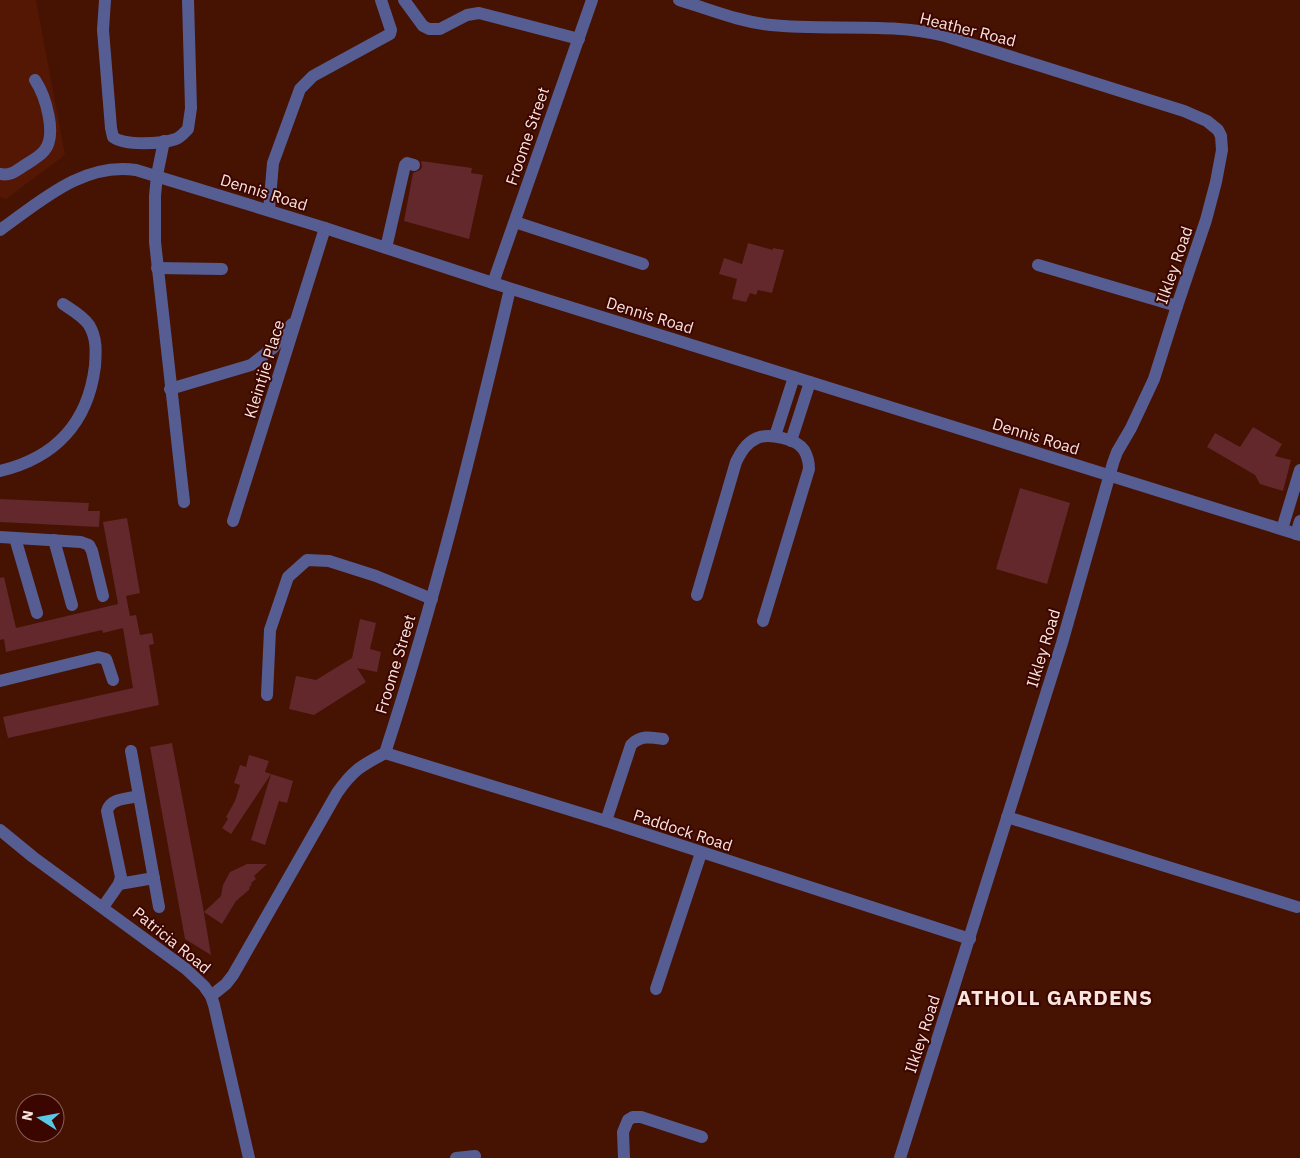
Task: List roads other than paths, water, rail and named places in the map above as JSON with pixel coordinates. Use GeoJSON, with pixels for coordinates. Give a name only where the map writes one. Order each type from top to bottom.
{"type":"FeatureCollection","features":[{"type":"Feature","properties":{"kind":"street"},"geometry":{"type":"LineString","coordinates":[[105,0],[103,30],[111,128],[113,137],[122,142],[177,139],[188,129],[191,108],[188,0]]}},
{"type":"Feature","properties":{"kind":"street"},"geometry":{"type":"LineString","coordinates":[[268,210],[273,163],[300,89],[313,76],[390,34],[389,24],[380,0]]}},
{"type":"Feature","properties":{"kind":"street"},"geometry":{"type":"LineString","coordinates":[[404,0],[423,26],[429,29],[440,29],[467,15],[479,13],[578,39]]}},
{"type":"Feature","properties":{"kind":"street","name":"Froome Street"},"geometry":{"type":"LineString","coordinates":[[493,283],[592,0]]}},
{"type":"Feature","properties":{"kind":"street","name":"Heather Road"},"geometry":{"type":"LineString","coordinates":[[679,0],[741,20],[770,25],[914,30],[945,36],[1196,116],[1207,121],[1218,130],[1221,136],[1222,150]]}},
{"type":"Feature","properties":{"kind":"street"},"geometry":{"type":"LineString","coordinates":[[0,174],[15,172],[41,154],[47,146],[49,131],[48,106],[35,80]]}},
{"type":"Feature","properties":{"kind":"street"},"geometry":{"type":"LineString","coordinates":[[164,141],[157,175],[155,221],[157,268],[184,502]]}},
{"type":"Feature","properties":{"kind":"street","name":"Ilkley Road"},"geometry":{"type":"LineString","coordinates":[[900,1158],[1062,643],[1117,452],[1131,428],[1154,379],[1210,206],[1222,150]]}},
{"type":"Feature","properties":{"kind":"street"},"geometry":{"type":"LineString","coordinates":[[386,248],[404,195],[405,165],[406,163],[414,165]]}},
{"type":"Feature","properties":{"kind":"street","name":"Dennis Road"},"geometry":{"type":"LineString","coordinates":[[0,230],[76,179],[93,172],[123,168],[157,175],[510,289],[1298,535]]}},
{"type":"Feature","properties":{"kind":"street"},"geometry":{"type":"LineString","coordinates":[[515,222],[643,264]]}},
{"type":"Feature","properties":{"kind":"street","name":"Kleintjie Place"},"geometry":{"type":"LineString","coordinates":[[233,521],[325,228]]}},
{"type":"Feature","properties":{"kind":"street"},"geometry":{"type":"LineString","coordinates":[[1038,265],[1177,306]]}},
{"type":"Feature","properties":{"kind":"street"},"geometry":{"type":"LineString","coordinates":[[157,268],[222,269]]}},
{"type":"Feature","properties":{"kind":"street","name":"Froome Street"},"geometry":{"type":"LineString","coordinates":[[385,753],[432,599],[469,462],[510,289]]}},
{"type":"Feature","properties":{"kind":"street"},"geometry":{"type":"LineString","coordinates":[[0,471],[17,467],[35,458],[57,443],[78,421],[88,398],[96,356],[93,333],[83,318],[63,304]]}},
{"type":"Feature","properties":{"kind":"street"},"geometry":{"type":"LineString","coordinates":[[170,388],[251,365],[273,348],[296,319]]}},
{"type":"Feature","properties":{"kind":"street"},"geometry":{"type":"LineString","coordinates":[[775,436],[794,377]]}},
{"type":"Feature","properties":{"kind":"street"},"geometry":{"type":"LineString","coordinates":[[791,441],[810,382]]}},
{"type":"Feature","properties":{"kind":"street"},"geometry":{"type":"LineString","coordinates":[[697,595],[736,462],[743,448],[755,438],[765,436],[775,436],[791,441],[803,448],[809,459],[809,469],[763,621]]}},
{"type":"Feature","properties":{"kind":"street"},"geometry":{"type":"LineString","coordinates":[[1282,530],[1300,470]]}},
{"type":"Feature","properties":{"kind":"street"},"geometry":{"type":"LineString","coordinates":[[1298,535],[1300,521]]}},
{"type":"Feature","properties":{"kind":"street"},"geometry":{"type":"LineString","coordinates":[[0,537],[81,542],[89,545],[103,596]]}},
{"type":"Feature","properties":{"kind":"street"},"geometry":{"type":"LineString","coordinates":[[15,538],[37,613]]}},
{"type":"Feature","properties":{"kind":"street"},"geometry":{"type":"LineString","coordinates":[[54,540],[72,605]]}},
{"type":"Feature","properties":{"kind":"street"},"geometry":{"type":"LineString","coordinates":[[267,695],[270,630],[288,577],[307,560],[330,560],[432,599]]}},
{"type":"Feature","properties":{"kind":"street"},"geometry":{"type":"LineString","coordinates":[[0,681],[98,657],[106,659],[113,680]]}},
{"type":"Feature","properties":{"kind":"street"},"geometry":{"type":"LineString","coordinates":[[606,822],[631,745],[642,738],[663,739]]}},
{"type":"Feature","properties":{"kind":"street"},"geometry":{"type":"LineString","coordinates":[[131,751],[159,907]]}},
{"type":"Feature","properties":{"kind":"street"},"geometry":{"type":"LineString","coordinates":[[211,996],[226,984],[240,963],[345,780],[352,772],[385,753]]}},
{"type":"Feature","properties":{"kind":"street","name":"Paddock Road"},"geometry":{"type":"LineString","coordinates":[[385,753],[970,939]]}},
{"type":"Feature","properties":{"kind":"street"},"geometry":{"type":"LineString","coordinates":[[104,907],[119,884],[121,877],[107,811],[108,805],[139,796]]}},
{"type":"Feature","properties":{"kind":"street"},"geometry":{"type":"LineString","coordinates":[[1007,817],[1297,907]]}},
{"type":"Feature","properties":{"kind":"street","name":"Patricia Road"},"geometry":{"type":"LineString","coordinates":[[0,830],[33,857],[104,907],[186,969],[196,977],[211,996],[218,1019],[249,1158]]}},
{"type":"Feature","properties":{"kind":"street"},"geometry":{"type":"LineString","coordinates":[[656,989],[701,853]]}},
{"type":"Feature","properties":{"kind":"street"},"geometry":{"type":"LineString","coordinates":[[119,884],[154,878]]}},
{"type":"Feature","properties":{"kind":"street"},"geometry":{"type":"LineString","coordinates":[[624,1158],[623,1132],[628,1120],[632,1118],[641,1117],[702,1136]]}},
{"type":"Feature","properties":{"kind":"street"},"geometry":{"type":"LineString","coordinates":[[456,1158],[475,1156]]}},
{"type":"Feature","properties":{"kind":"district","name":"ATHOLL GARDENS"},"geometry":{"type":"Point","coordinates":[1055,998]}}]}
